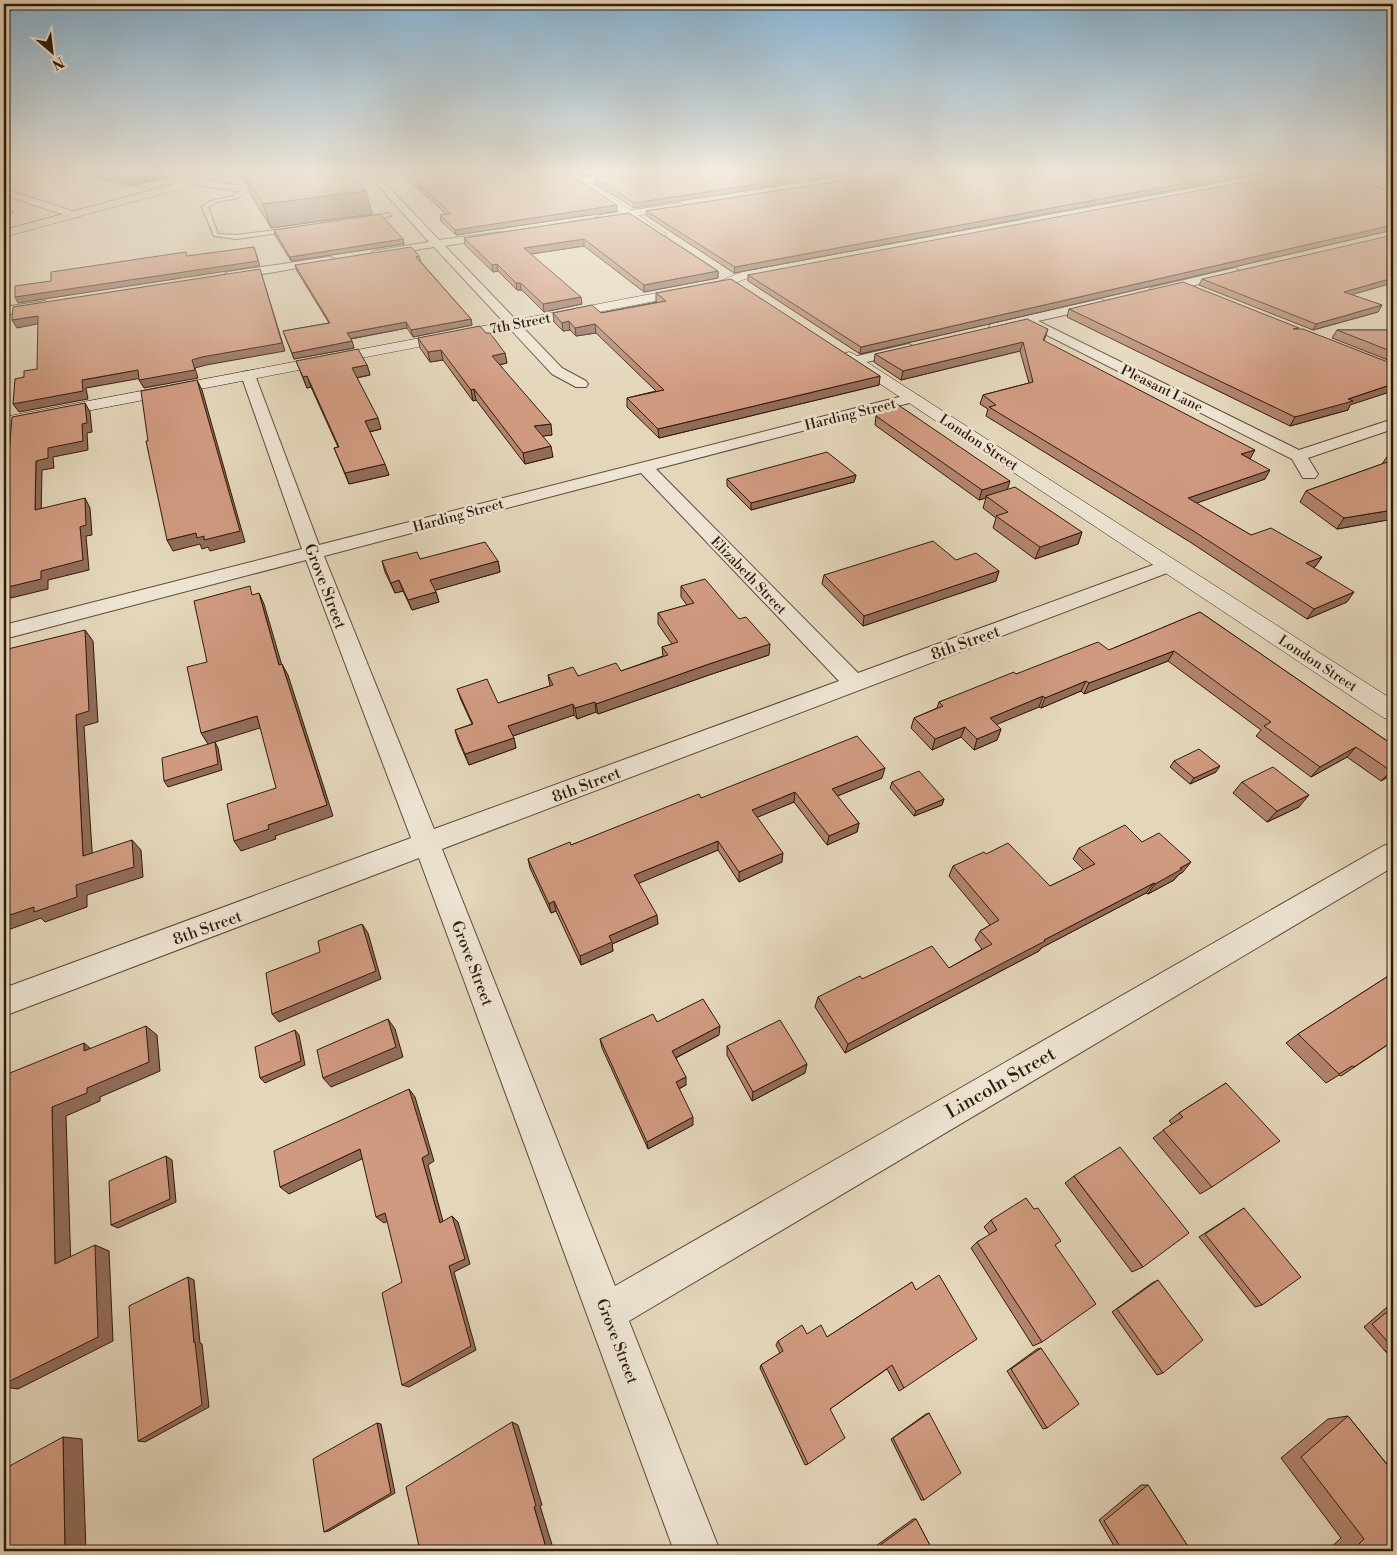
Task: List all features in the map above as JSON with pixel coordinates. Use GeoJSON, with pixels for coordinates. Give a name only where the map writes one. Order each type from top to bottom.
{"type":"FeatureCollection","features":[{"type":"Feature","properties":{"kind":"street"},"geometry":{"type":"LineString","coordinates":[[368,254],[437,244],[556,371],[582,384]]}},
{"type":"Feature","properties":{"kind":"street","name":"7th Street"},"geometry":{"type":"LineString","coordinates":[[4,422],[723,284],[742,276],[915,244]]}},
{"type":"Feature","properties":{"kind":"street"},"geometry":{"type":"LineString","coordinates":[[220,277],[339,259]]}},
{"type":"Feature","properties":{"kind":"street"},"geometry":{"type":"LineString","coordinates":[[1146,293],[1249,269]]}},
{"type":"Feature","properties":{"kind":"street"},"geometry":{"type":"LineString","coordinates":[[716,271],[748,290]]}},
{"type":"Feature","properties":{"kind":"street"},"geometry":{"type":"LineString","coordinates":[[1182,285],[1201,292]]}},
{"type":"Feature","properties":{"kind":"street"},"geometry":{"type":"LineString","coordinates":[[988,329],[1118,299]]}},
{"type":"Feature","properties":{"kind":"street"},"geometry":{"type":"LineString","coordinates":[[4,311],[53,303]]}},
{"type":"Feature","properties":{"kind":"street","name":"Pleasant Lane"},"geometry":{"type":"LineString","coordinates":[[1026,320],[1298,456]]}},
{"type":"Feature","properties":{"kind":"street"},"geometry":{"type":"LineString","coordinates":[[854,361],[921,345]]}},
{"type":"Feature","properties":{"kind":"street","name":"London Street"},"geometry":{"type":"LineString","coordinates":[[838,350],[1393,712]]}},
{"type":"Feature","properties":{"kind":"street","name":"Grove Street"},"geometry":{"type":"LineString","coordinates":[[248,375],[313,553],[427,844],[698,1551]]}},
{"type":"Feature","properties":{"kind":"street","name":"Harding Street"},"geometry":{"type":"LineString","coordinates":[[4,632],[912,398]]}},
{"type":"Feature","properties":{"kind":"street"},"geometry":{"type":"LineString","coordinates":[[1309,474],[1298,456],[1393,424]]}},
{"type":"Feature","properties":{"kind":"street","name":"Elizabeth Street"},"geometry":{"type":"LineString","coordinates":[[645,467],[854,683]]}},
{"type":"Feature","properties":{"kind":"street","name":"8th Street"},"geometry":{"type":"LineString","coordinates":[[4,1002],[1168,566]]}},
{"type":"Feature","properties":{"kind":"street","name":"Lincoln Street"},"geometry":{"type":"LineString","coordinates":[[607,1312],[1393,854]]}},
{"type":"Feature","properties":{"kind":"building"},"geometry":{"type":"Polygon","coordinates":[[[282,244],[374,244],[290,257],[282,244]]]}},
{"type":"Feature","properties":{"kind":"building"},"geometry":{"type":"Polygon","coordinates":[[[470,244],[554,244],[524,248],[581,297],[543,304],[524,286],[516,283],[497,264],[492,265],[470,244]]]}},
{"type":"Feature","properties":{"kind":"building"},"geometry":{"type":"Polygon","coordinates":[[[590,244],[676,244],[718,271],[644,285],[590,244]]]}},
{"type":"Feature","properties":{"kind":"building"},"geometry":{"type":"Polygon","coordinates":[[[698,244],[861,244],[735,267],[698,244]]]}},
{"type":"Feature","properties":{"kind":"building"},"geometry":{"type":"Polygon","coordinates":[[[915,244],[1312,244],[861,347],[748,275],[915,244]]]}},
{"type":"Feature","properties":{"kind":"building"},"geometry":{"type":"Polygon","coordinates":[[[1356,244],[1393,244],[1393,278],[1344,292],[1382,305],[1316,324],[1202,279],[1356,244]]]}},
{"type":"Feature","properties":{"kind":"building"},"geometry":{"type":"Polygon","coordinates":[[[254,247],[258,261],[15,297],[15,286],[51,281],[51,272],[186,252],[187,256],[254,247]]]}},
{"type":"Feature","properties":{"kind":"building"},"geometry":{"type":"Polygon","coordinates":[[[411,247],[419,256],[416,257],[471,319],[411,330],[406,322],[347,333],[352,341],[292,353],[283,331],[330,323],[295,265],[411,247]]]}},
{"type":"Feature","properties":{"kind":"building"},"geometry":{"type":"Polygon","coordinates":[[[260,269],[282,343],[192,360],[195,370],[139,380],[138,370],[82,380],[83,391],[13,404],[15,379],[24,377],[24,371],[37,369],[38,316],[12,320],[13,307],[260,269]]]}},
{"type":"Feature","properties":{"kind":"building"},"geometry":{"type":"Polygon","coordinates":[[[731,279],[880,376],[658,429],[627,398],[664,390],[595,324],[575,328],[569,321],[562,323],[553,313],[592,305],[601,313],[666,301],[656,293],[731,279]]]}},
{"type":"Feature","properties":{"kind":"building"},"geometry":{"type":"Polygon","coordinates":[[[1183,282],[1299,328],[1293,329],[1303,329],[1393,364],[1393,384],[1348,399],[1353,401],[1295,417],[1069,309],[1183,282]]]}},
{"type":"Feature","properties":{"kind":"building"},"geometry":{"type":"Polygon","coordinates":[[[1027,319],[1048,329],[1043,340],[1255,450],[1241,454],[1270,470],[1188,498],[1251,535],[1271,528],[1322,557],[1306,563],[1354,592],[1314,609],[1195,532],[989,407],[996,405],[983,395],[1033,382],[1023,342],[903,371],[875,354],[1027,319]]]}},
{"type":"Feature","properties":{"kind":"building"},"geometry":{"type":"Polygon","coordinates":[[[480,326],[486,333],[490,333],[505,353],[492,356],[551,424],[534,426],[551,446],[523,453],[474,389],[471,390],[441,350],[428,352],[418,338],[480,326]]]}},
{"type":"Feature","properties":{"kind":"building"},"geometry":{"type":"Polygon","coordinates":[[[1337,330],[1393,330],[1393,352],[1337,330]]]}},
{"type":"Feature","properties":{"kind":"building"},"geometry":{"type":"Polygon","coordinates":[[[358,349],[367,365],[352,368],[378,418],[365,421],[385,464],[345,473],[334,448],[339,447],[307,376],[303,377],[296,361],[358,349]]]}},
{"type":"Feature","properties":{"kind":"building"},"geometry":{"type":"Polygon","coordinates":[[[197,380],[240,531],[204,540],[204,536],[197,538],[196,533],[167,540],[146,441],[148,441],[141,391],[197,380]]]}},
{"type":"Feature","properties":{"kind":"building"},"geometry":{"type":"Polygon","coordinates":[[[891,400],[1010,481],[982,490],[876,416],[887,402],[891,400]]]}},
{"type":"Feature","properties":{"kind":"building"},"geometry":{"type":"Polygon","coordinates":[[[85,403],[87,423],[82,424],[83,441],[48,448],[48,458],[36,461],[35,510],[85,498],[86,525],[80,527],[83,560],[41,571],[41,579],[4,588],[9,490],[6,491],[12,417],[85,403]]]}},
{"type":"Feature","properties":{"kind":"building"},"geometry":{"type":"Polygon","coordinates":[[[827,452],[856,475],[751,503],[727,479],[827,452]]]}},
{"type":"Feature","properties":{"kind":"building"},"geometry":{"type":"Polygon","coordinates":[[[1393,460],[1393,510],[1344,518],[1306,491],[1393,460]]]}},
{"type":"Feature","properties":{"kind":"building"},"geometry":{"type":"Polygon","coordinates":[[[1015,487],[1082,532],[1040,547],[996,516],[1008,512],[986,496],[1015,487]]]}},
{"type":"Feature","properties":{"kind":"building"},"geometry":{"type":"Polygon","coordinates":[[[933,541],[956,560],[976,553],[999,571],[864,616],[824,575],[933,541]]]}},
{"type":"Feature","properties":{"kind":"building"},"geometry":{"type":"Polygon","coordinates":[[[485,542],[498,561],[430,580],[436,592],[408,600],[399,580],[391,583],[382,561],[417,552],[420,559],[485,542]]]}},
{"type":"Feature","properties":{"kind":"building"},"geometry":{"type":"Polygon","coordinates":[[[705,579],[739,619],[746,617],[770,644],[596,704],[595,702],[575,708],[573,704],[508,726],[514,738],[465,754],[455,730],[473,724],[457,689],[487,679],[498,703],[553,685],[548,675],[573,667],[578,676],[616,663],[621,671],[668,655],[662,647],[678,642],[658,613],[694,603],[681,586],[705,579]]]}},
{"type":"Feature","properties":{"kind":"building"},"geometry":{"type":"Polygon","coordinates":[[[250,586],[252,595],[259,593],[279,665],[282,664],[327,805],[268,825],[269,829],[234,841],[227,804],[276,788],[257,716],[201,733],[187,667],[207,662],[194,601],[250,586]]]}},
{"type":"Feature","properties":{"kind":"building"},"geometry":{"type":"Polygon","coordinates":[[[1200,612],[1393,745],[1393,770],[1391,771],[1356,747],[1320,767],[1264,726],[1271,722],[1174,651],[1089,683],[1086,681],[1045,698],[1043,696],[990,718],[1001,729],[977,739],[965,727],[935,739],[914,718],[943,706],[939,702],[1014,672],[1016,674],[1098,642],[1109,650],[1200,612]]]}},
{"type":"Feature","properties":{"kind":"building"},"geometry":{"type":"Polygon","coordinates":[[[85,630],[89,711],[76,715],[83,856],[132,840],[134,867],[76,885],[77,897],[34,912],[34,907],[4,917],[4,650],[85,630]]]}},
{"type":"Feature","properties":{"kind":"building"},"geometry":{"type":"Polygon","coordinates":[[[857,736],[885,768],[832,789],[859,823],[829,836],[795,792],[752,810],[783,853],[739,872],[718,841],[634,875],[657,915],[609,936],[612,942],[580,956],[554,901],[549,904],[528,859],[570,842],[571,845],[699,794],[701,798],[857,736]]]}},
{"type":"Feature","properties":{"kind":"building"},"geometry":{"type":"Polygon","coordinates":[[[215,742],[218,764],[164,781],[162,758],[215,742]]]}},
{"type":"Feature","properties":{"kind":"building"},"geometry":{"type":"Polygon","coordinates":[[[1199,749],[1220,766],[1194,778],[1174,761],[1199,749]]]}},
{"type":"Feature","properties":{"kind":"building"},"geometry":{"type":"Polygon","coordinates":[[[1273,767],[1309,795],[1277,811],[1242,782],[1273,767]]]}},
{"type":"Feature","properties":{"kind":"building"},"geometry":{"type":"Polygon","coordinates":[[[919,771],[944,799],[916,811],[892,782],[919,771]]]}},
{"type":"Feature","properties":{"kind":"building"},"geometry":{"type":"Polygon","coordinates":[[[1125,825],[1142,842],[1159,833],[1191,862],[1155,884],[1044,940],[848,1044],[818,997],[860,976],[862,979],[932,946],[949,968],[992,944],[980,931],[999,920],[953,866],[984,852],[986,854],[1008,843],[1050,886],[1095,864],[1079,848],[1125,825]]]}},
{"type":"Feature","properties":{"kind":"building"},"geometry":{"type":"Polygon","coordinates":[[[362,924],[376,971],[272,1014],[266,973],[320,952],[318,941],[362,924]]]}},
{"type":"Feature","properties":{"kind":"building"},"geometry":{"type":"Polygon","coordinates":[[[1393,973],[1393,1041],[1354,1067],[1352,1066],[1339,1074],[1298,1034],[1393,973]]]}},
{"type":"Feature","properties":{"kind":"building"},"geometry":{"type":"Polygon","coordinates":[[[703,999],[720,1026],[672,1051],[686,1077],[676,1082],[693,1117],[647,1142],[600,1039],[653,1014],[657,1022],[703,999]]]}},
{"type":"Feature","properties":{"kind":"building"},"geometry":{"type":"Polygon","coordinates":[[[388,1019],[396,1047],[323,1078],[317,1050],[388,1019]]]}},
{"type":"Feature","properties":{"kind":"building"},"geometry":{"type":"Polygon","coordinates":[[[780,1020],[807,1064],[753,1092],[727,1046],[780,1020]]]}},
{"type":"Feature","properties":{"kind":"building"},"geometry":{"type":"Polygon","coordinates":[[[146,1026],[149,1062],[87,1088],[87,1093],[52,1107],[55,1264],[95,1245],[98,1337],[4,1384],[5,1075],[84,1043],[84,1051],[146,1026]]]}},
{"type":"Feature","properties":{"kind":"building"},"geometry":{"type":"Polygon","coordinates":[[[295,1030],[301,1061],[260,1078],[255,1047],[295,1030]]]}},
{"type":"Feature","properties":{"kind":"building"},"geometry":{"type":"Polygon","coordinates":[[[1226,1083],[1280,1141],[1212,1187],[1163,1130],[1183,1117],[1179,1113],[1226,1083]]]}},
{"type":"Feature","properties":{"kind":"building"},"geometry":{"type":"Polygon","coordinates":[[[409,1089],[429,1154],[422,1158],[440,1223],[452,1216],[465,1259],[449,1266],[471,1346],[402,1385],[382,1293],[402,1282],[385,1213],[376,1217],[360,1149],[280,1187],[274,1151],[409,1089]]]}},
{"type":"Feature","properties":{"kind":"building"},"geometry":{"type":"Polygon","coordinates":[[[1120,1147],[1189,1233],[1143,1267],[1074,1176],[1120,1147]]]}},
{"type":"Feature","properties":{"kind":"building"},"geometry":{"type":"Polygon","coordinates":[[[166,1156],[170,1199],[111,1225],[109,1181],[166,1156]]]}},
{"type":"Feature","properties":{"kind":"building"},"geometry":{"type":"Polygon","coordinates":[[[1026,1198],[1034,1209],[1038,1208],[1061,1241],[1055,1245],[1096,1304],[1042,1342],[977,1242],[997,1230],[991,1220],[1026,1198]]]}},
{"type":"Feature","properties":{"kind":"building"},"geometry":{"type":"Polygon","coordinates":[[[1244,1208],[1301,1277],[1262,1305],[1205,1234],[1244,1208]]]}},
{"type":"Feature","properties":{"kind":"building"},"geometry":{"type":"Polygon","coordinates":[[[939,1275],[977,1339],[904,1388],[892,1365],[830,1409],[845,1438],[808,1464],[761,1365],[783,1351],[778,1341],[802,1325],[807,1334],[821,1325],[827,1337],[912,1282],[916,1290],[939,1275]]]}},
{"type":"Feature","properties":{"kind":"building"},"geometry":{"type":"Polygon","coordinates":[[[188,1277],[202,1405],[138,1441],[129,1306],[188,1277]]]}},
{"type":"Feature","properties":{"kind":"building"},"geometry":{"type":"Polygon","coordinates":[[[1158,1280],[1203,1340],[1163,1373],[1117,1309],[1158,1280]]]}},
{"type":"Feature","properties":{"kind":"building"},"geometry":{"type":"Polygon","coordinates":[[[1393,1307],[1393,1348],[1372,1324],[1393,1307]]]}},
{"type":"Feature","properties":{"kind":"building"},"geometry":{"type":"Polygon","coordinates":[[[1041,1348],[1079,1404],[1047,1428],[1011,1369],[1041,1348]]]}},
{"type":"Feature","properties":{"kind":"building"},"geometry":{"type":"Polygon","coordinates":[[[929,1413],[961,1473],[924,1500],[893,1438],[929,1413]]]}},
{"type":"Feature","properties":{"kind":"building"},"geometry":{"type":"Polygon","coordinates":[[[1348,1416],[1393,1472],[1393,1551],[1352,1551],[1364,1539],[1301,1457],[1348,1416]]]}},
{"type":"Feature","properties":{"kind":"building"},"geometry":{"type":"Polygon","coordinates":[[[512,1422],[547,1551],[420,1551],[406,1487],[512,1422]]]}},
{"type":"Feature","properties":{"kind":"building"},"geometry":{"type":"Polygon","coordinates":[[[377,1423],[391,1493],[324,1532],[313,1459],[377,1423]]]}},
{"type":"Feature","properties":{"kind":"building"},"geometry":{"type":"Polygon","coordinates":[[[63,1437],[65,1551],[4,1551],[4,1469],[63,1437]]]}},
{"type":"Feature","properties":{"kind":"building"},"geometry":{"type":"Polygon","coordinates":[[[1148,1485],[1191,1551],[1123,1551],[1104,1521],[1148,1485]]]}},
{"type":"Feature","properties":{"kind":"building"},"geometry":{"type":"Polygon","coordinates":[[[916,1519],[933,1551],[872,1551],[916,1519]]]}}]}
